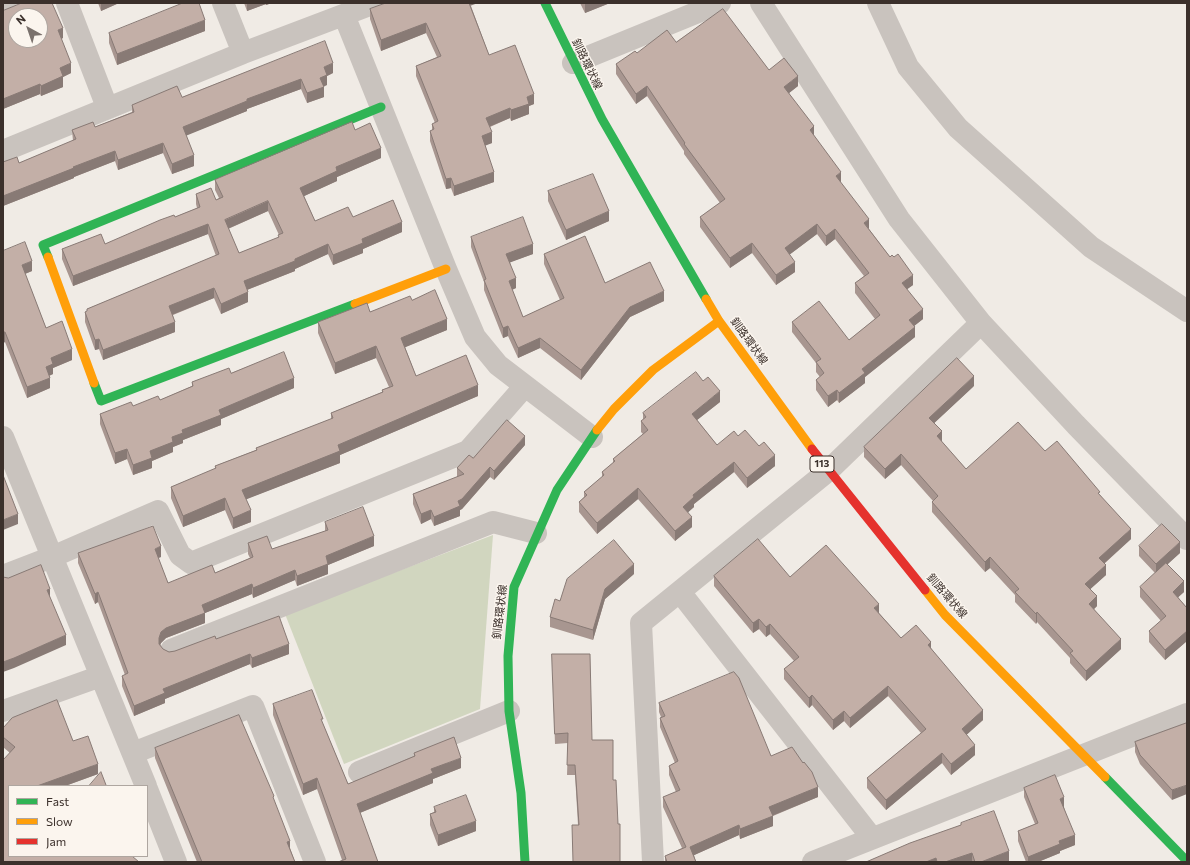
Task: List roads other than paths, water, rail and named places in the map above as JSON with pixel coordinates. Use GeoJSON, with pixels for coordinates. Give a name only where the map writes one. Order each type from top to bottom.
{"type":"FeatureCollection","features":[{"type":"Feature","properties":{"kind":"street"},"geometry":{"type":"LineString","coordinates":[[68,3],[107,107]]}},
{"type":"Feature","properties":{"kind":"street"},"geometry":{"type":"LineString","coordinates":[[223,3],[242,53]]}},
{"type":"Feature","properties":{"kind":"street"},"geometry":{"type":"LineString","coordinates":[[3,151],[107,107],[242,53],[376,3]]}},
{"type":"Feature","properties":{"kind":"street","name":"釧路環状線"},"geometry":{"type":"LineString","coordinates":[[545,3],[573,63],[606,126],[719,321],[828,471],[945,614],[1084,754],[1187,861]]}},
{"type":"Feature","properties":{"kind":"street"},"geometry":{"type":"LineString","coordinates":[[573,63],[720,3]]}},
{"type":"Feature","properties":{"kind":"street"},"geometry":{"type":"LineString","coordinates":[[761,3],[899,220],[981,322],[1076,425],[1187,539]]}},
{"type":"Feature","properties":{"kind":"street"},"geometry":{"type":"LineString","coordinates":[[878,3],[908,68],[958,128],[1091,247],[1187,311]]}},
{"type":"Feature","properties":{"kind":"street"},"geometry":{"type":"LineString","coordinates":[[344,16],[475,338],[498,365],[592,437]]}},
{"type":"Feature","properties":{"kind":"street"},"geometry":{"type":"LineString","coordinates":[[381,107],[43,245],[101,402],[446,269]]}},
{"type":"Feature","properties":{"kind":"street","name":"釧路環状線"},"geometry":{"type":"LineString","coordinates":[[525,862],[521,793],[508,711],[508,656],[514,587],[536,533],[557,490],[592,437],[614,409],[653,370],[719,321]]}},
{"type":"Feature","properties":{"kind":"street"},"geometry":{"type":"LineString","coordinates":[[652,862],[641,624],[828,471],[981,322]]}},
{"type":"Feature","properties":{"kind":"street"},"geometry":{"type":"LineString","coordinates":[[3,576],[52,557],[158,511],[180,555],[191,563],[468,451],[525,386]]}},
{"type":"Feature","properties":{"kind":"street"},"geometry":{"type":"LineString","coordinates":[[3,438],[146,785]]}},
{"type":"Feature","properties":{"kind":"street"},"geometry":{"type":"LineString","coordinates":[[171,650],[493,522],[536,533]]}},
{"type":"Feature","properties":{"kind":"street"},"geometry":{"type":"LineString","coordinates":[[680,592],[872,838]]}},
{"type":"Feature","properties":{"kind":"street"},"geometry":{"type":"LineString","coordinates":[[3,712],[101,676]]}},
{"type":"Feature","properties":{"kind":"street"},"geometry":{"type":"LineString","coordinates":[[133,753],[253,706],[316,862]]}},
{"type":"Feature","properties":{"kind":"street"},"geometry":{"type":"LineString","coordinates":[[359,772],[508,711]]}},
{"type":"Feature","properties":{"kind":"street"},"geometry":{"type":"LineString","coordinates":[[813,862],[1187,714]]}},
{"type":"Feature","properties":{"kind":"street"},"geometry":{"type":"LineString","coordinates":[[148,792],[176,862]]}}]}
